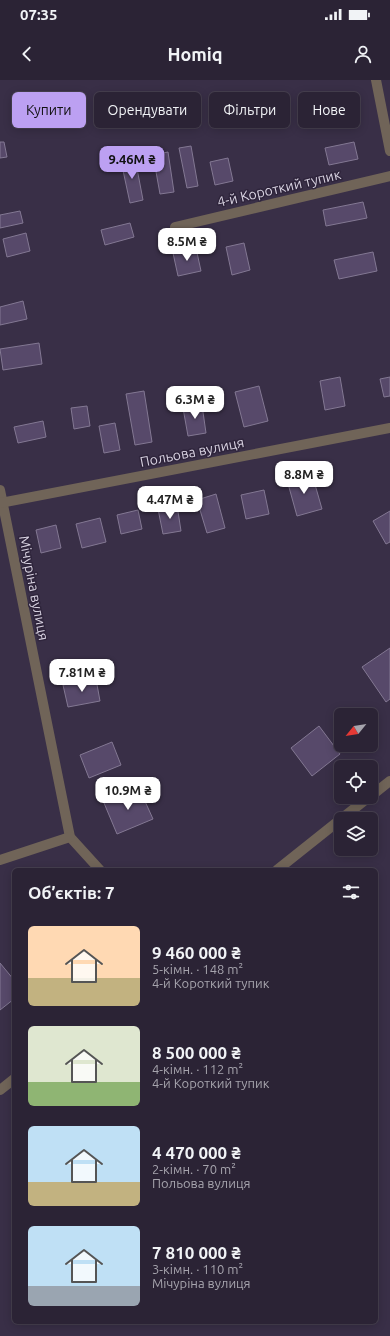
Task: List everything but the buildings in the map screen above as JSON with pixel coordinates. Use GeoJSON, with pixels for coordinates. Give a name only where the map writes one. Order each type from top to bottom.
{"type":"FeatureCollection","features":[{"type":"Feature","properties":{"kind":"street"},"geometry":{"type":"LineString","coordinates":[[376,80],[390,150]]}},
{"type":"Feature","properties":{"kind":"street","name":"4-й Короткий тупик"},"geometry":{"type":"LineString","coordinates":[[175,227],[390,176]]}},
{"type":"Feature","properties":{"kind":"street","name":"Польова вулиця"},"geometry":{"type":"LineString","coordinates":[[1,503],[390,428]]}},
{"type":"Feature","properties":{"kind":"street","name":"Мічуріна вулиця"},"geometry":{"type":"LineString","coordinates":[[0,490],[1,503],[70,836]]}},
{"type":"Feature","properties":{"kind":"street"},"geometry":{"type":"LineString","coordinates":[[378,790],[390,781]]}},
{"type":"Feature","properties":{"kind":"street"},"geometry":{"type":"LineString","coordinates":[[350,812],[360,804]]}},
{"type":"Feature","properties":{"kind":"street"},"geometry":{"type":"LineString","coordinates":[[279,868],[334,824]]}},
{"type":"Feature","properties":{"kind":"street"},"geometry":{"type":"LineString","coordinates":[[0,860],[70,836],[98,868]]}},
{"type":"Feature","properties":{"kind":"street"},"geometry":{"type":"LineString","coordinates":[[0,1090],[12,1081]]}}]}
